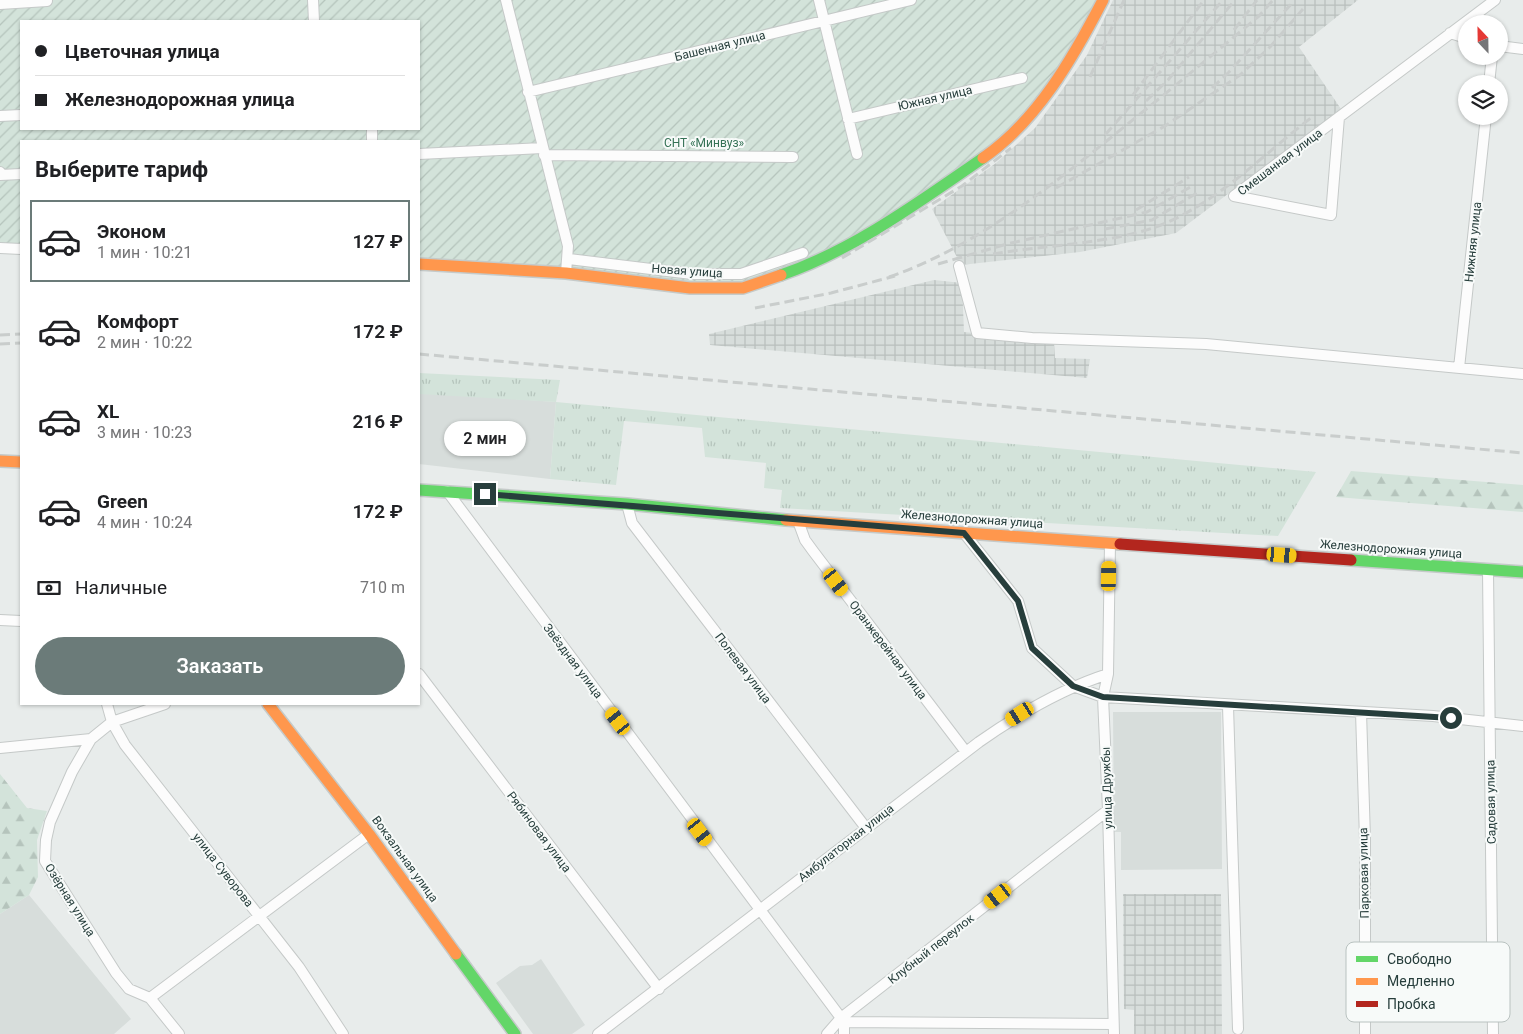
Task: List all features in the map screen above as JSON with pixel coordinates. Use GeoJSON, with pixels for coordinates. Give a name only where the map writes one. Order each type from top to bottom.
{"type":"FeatureCollection","features":[{"type":"Feature","properties":{"kind":"street"},"geometry":{"type":"LineString","coordinates":[[313,0],[314,20]]}},
{"type":"Feature","properties":{"kind":"street"},"geometry":{"type":"LineString","coordinates":[[506,0],[568,246],[569,260],[566,273]]}},
{"type":"Feature","properties":{"kind":"street"},"geometry":{"type":"LineString","coordinates":[[819,0],[857,154]]}},
{"type":"Feature","properties":{"kind":"street","name":"Башенная улица"},"geometry":{"type":"LineString","coordinates":[[528,92],[911,0]]}},
{"type":"Feature","properties":{"kind":"street"},"geometry":{"type":"LineString","coordinates":[[420,264],[566,273],[690,288],[743,288],[811,265],[903,213],[996,149],[1041,102],[1083,38],[1103,0]]}},
{"type":"Feature","properties":{"kind":"street","name":"Смешанная улица"},"geometry":{"type":"LineString","coordinates":[[1339,117],[1331,215],[1234,196],[1450,33],[1496,0]]}},
{"type":"Feature","properties":{"kind":"street"},"geometry":{"type":"LineString","coordinates":[[0,4],[47,1]]}},
{"type":"Feature","properties":{"kind":"street"},"geometry":{"type":"LineString","coordinates":[[1450,33],[1458,36]]}},
{"type":"Feature","properties":{"kind":"street"},"geometry":{"type":"LineString","coordinates":[[1508,47],[1523,49]]}},
{"type":"Feature","properties":{"kind":"street","name":"Южная улица"},"geometry":{"type":"LineString","coordinates":[[848,119],[1022,78]]}},
{"type":"Feature","properties":{"kind":"street"},"geometry":{"type":"LineString","coordinates":[[0,116],[20,115]]}},
{"type":"Feature","properties":{"kind":"street","name":"Нижняя улица"},"geometry":{"type":"LineString","coordinates":[[1459,368],[1485,125]]}},
{"type":"Feature","properties":{"kind":"street"},"geometry":{"type":"LineString","coordinates":[[420,154],[543,151],[793,157]]}},
{"type":"Feature","properties":{"kind":"street"},"geometry":{"type":"LineString","coordinates":[[0,172],[0,176],[20,174]]}},
{"type":"Feature","properties":{"kind":"street"},"geometry":{"type":"LineString","coordinates":[[0,248],[20,249]]}},
{"type":"Feature","properties":{"kind":"street","name":"Новая улица"},"geometry":{"type":"LineString","coordinates":[[569,260],[692,274],[741,274],[803,253]]}},
{"type":"Feature","properties":{"kind":"street"},"geometry":{"type":"LineString","coordinates":[[959,266],[977,333],[1023,338],[1206,344],[1523,374]]}},
{"type":"Feature","properties":{"kind":"street"},"geometry":{"type":"LineString","coordinates":[[0,461],[20,462]]}},
{"type":"Feature","properties":{"kind":"street","name":"Железнодорожная улица"},"geometry":{"type":"LineString","coordinates":[[420,490],[627,504],[964,533],[1523,572]]}},
{"type":"Feature","properties":{"kind":"street","name":"Звёздная улица"},"geometry":{"type":"LineString","coordinates":[[446,491],[842,1020]]}},
{"type":"Feature","properties":{"kind":"street","name":"Полевая улица"},"geometry":{"type":"LineString","coordinates":[[627,504],[632,523],[866,828]]}},
{"type":"Feature","properties":{"kind":"street","name":"Оранжерейная улица"},"geometry":{"type":"LineString","coordinates":[[798,520],[805,540],[812,551],[966,752]]}},
{"type":"Feature","properties":{"kind":"street"},"geometry":{"type":"LineString","coordinates":[[964,533],[1018,601],[1032,648],[1073,686],[1103,697],[1228,706],[1361,712],[1523,726]]}},
{"type":"Feature","properties":{"kind":"street","name":"улица Дружбы"},"geometry":{"type":"LineString","coordinates":[[1110,543],[1108,674],[1103,697],[1108,810],[1113,1029]]}},
{"type":"Feature","properties":{"kind":"street","name":"Садовая улица"},"geometry":{"type":"LineString","coordinates":[[1488,570],[1492,942]]}},
{"type":"Feature","properties":{"kind":"street"},"geometry":{"type":"LineString","coordinates":[[0,620],[20,621]]}},
{"type":"Feature","properties":{"kind":"street","name":"Амбулаторная улица"},"geometry":{"type":"LineString","coordinates":[[598,1034],[659,990],[759,910],[966,752],[1020,714],[1073,686],[1108,674]]}},
{"type":"Feature","properties":{"kind":"street","name":"Рябиновая улица"},"geometry":{"type":"LineString","coordinates":[[420,675],[659,990]]}},
{"type":"Feature","properties":{"kind":"street","name":"улица Суворова"},"geometry":{"type":"LineString","coordinates":[[107,705],[112,722],[125,745],[260,916],[299,968],[343,1034]]}},
{"type":"Feature","properties":{"kind":"street"},"geometry":{"type":"LineString","coordinates":[[112,722],[162,705]]}},
{"type":"Feature","properties":{"kind":"street","name":"Вокзальная улица"},"geometry":{"type":"LineString","coordinates":[[269,705],[369,834],[515,1034]]}},
{"type":"Feature","properties":{"kind":"street"},"geometry":{"type":"LineString","coordinates":[[1228,706],[1238,1029]]}},
{"type":"Feature","properties":{"kind":"street","name":"Парковая улица"},"geometry":{"type":"LineString","coordinates":[[1361,712],[1365,840],[1365,942]]}},
{"type":"Feature","properties":{"kind":"street","name":"Озёрная улица"},"geometry":{"type":"LineString","coordinates":[[112,722],[91,739],[72,772],[50,822],[45,861],[116,973],[129,989],[150,998],[179,1034]]}},
{"type":"Feature","properties":{"kind":"street"},"geometry":{"type":"LineString","coordinates":[[0,748],[91,739]]}},
{"type":"Feature","properties":{"kind":"street","name":"Клубный переулок"},"geometry":{"type":"LineString","coordinates":[[827,1034],[842,1020],[1108,810]]}},
{"type":"Feature","properties":{"kind":"street"},"geometry":{"type":"LineString","coordinates":[[150,998],[369,834]]}},
{"type":"Feature","properties":{"kind":"street"},"geometry":{"type":"LineString","coordinates":[[844,1034],[842,1020],[1113,1029]]}},
{"type":"Feature","properties":{"kind":"shaded area"},"geometry":{"type":"Polygon","coordinates":[[[1113,0],[1358,0],[1299,47],[1341,109],[1176,233],[1080,252],[961,265],[932,209],[996,163],[1035,128],[1087,55],[1113,0]]]}},
{"type":"Feature","properties":{"kind":"shaded area"},"geometry":{"type":"Polygon","coordinates":[[[934,280],[962,283],[964,332],[1054,342],[1055,358],[1090,359],[1087,378],[710,345],[709,334],[934,280]]]}},
{"type":"Feature","properties":{"kind":"shaded area"},"geometry":{"type":"Polygon","coordinates":[[[420,392],[556,402],[550,479],[420,464],[420,392]]]}},
{"type":"Feature","properties":{"kind":"shaded area"},"geometry":{"type":"Polygon","coordinates":[[[1113,712],[1221,712],[1222,869],[1121,870],[1121,832],[1114,832],[1113,712]]]}},
{"type":"Feature","properties":{"kind":"shaded area"},"geometry":{"type":"Polygon","coordinates":[[[1123,894],[1221,894],[1222,1034],[1134,1034],[1134,1010],[1124,1009],[1123,894]]]}},
{"type":"Feature","properties":{"kind":"shaded area"},"geometry":{"type":"Polygon","coordinates":[[[29,895],[131,1019],[114,1034],[0,1034],[0,914],[29,895]]]}},
{"type":"Feature","properties":{"kind":"shaded area"},"geometry":{"type":"Polygon","coordinates":[[[541,959],[585,1025],[572,1034],[533,1034],[496,983],[520,966],[532,965],[541,959]]]}},
{"type":"Feature","properties":{"kind":"green space","name":"СНТ «Минвуз»"},"geometry":{"type":"Polygon","coordinates":[[[0,0],[1103,0],[1083,38],[996,149],[811,265],[743,288],[420,264],[420,140],[20,140],[20,249],[0,248],[0,0]]]}},
{"type":"Feature","properties":{"kind":"green space"},"geometry":{"type":"Polygon","coordinates":[[[420,373],[560,380],[556,402],[420,394],[420,373]]]}},
{"type":"Feature","properties":{"kind":"green space"},"geometry":{"type":"Polygon","coordinates":[[[556,402],[1316,472],[1278,536],[780,508],[782,490],[764,488],[766,463],[705,457],[702,428],[624,421],[616,485],[550,479],[556,402]]]}},
{"type":"Feature","properties":{"kind":"green space"},"geometry":{"type":"Polygon","coordinates":[[[1351,471],[1523,485],[1523,512],[1336,497],[1351,471]]]}},
{"type":"Feature","properties":{"kind":"green space"},"geometry":{"type":"Polygon","coordinates":[[[0,774],[27,808],[47,811],[37,840],[38,877],[29,895],[0,914],[0,774]]]}},
{"type":"Feature","properties":{"kind":"railway"},"geometry":{"type":"LineString","coordinates":[[1090,77],[1124,0]]}},
{"type":"Feature","properties":{"kind":"railway"},"geometry":{"type":"LineString","coordinates":[[1133,95],[1204,0]]}},
{"type":"Feature","properties":{"kind":"railway"},"geometry":{"type":"LineString","coordinates":[[1105,135],[1223,0]]}},
{"type":"Feature","properties":{"kind":"railway"},"geometry":{"type":"LineString","coordinates":[[1146,101],[1168,80],[1235,0]]}},
{"type":"Feature","properties":{"kind":"railway"},"geometry":{"type":"LineString","coordinates":[[1234,30],[1257,0]]}},
{"type":"Feature","properties":{"kind":"railway"},"geometry":{"type":"LineString","coordinates":[[889,277],[953,249],[1013,212],[1041,192],[1209,58],[1259,16],[1273,0]]}},
{"type":"Feature","properties":{"kind":"railway"},"geometry":{"type":"LineString","coordinates":[[1212,88],[1294,1]]}},
{"type":"Feature","properties":{"kind":"railway"},"geometry":{"type":"LineString","coordinates":[[1056,188],[1165,126],[1240,75],[1270,47],[1303,9]]}},
{"type":"Feature","properties":{"kind":"railway"},"geometry":{"type":"LineString","coordinates":[[993,254],[1100,240],[1161,225],[1202,204],[1240,176],[1312,117]]}},
{"type":"Feature","properties":{"kind":"railway"},"geometry":{"type":"LineString","coordinates":[[842,258],[962,186],[1011,148]]}},
{"type":"Feature","properties":{"kind":"railway"},"geometry":{"type":"LineString","coordinates":[[1136,210],[1189,177]]}},
{"type":"Feature","properties":{"kind":"railway"},"geometry":{"type":"LineString","coordinates":[[938,264],[1007,244],[1147,212],[1194,185]]}},
{"type":"Feature","properties":{"kind":"railway"},"geometry":{"type":"LineString","coordinates":[[1105,229],[1152,220],[1197,193]]}},
{"type":"Feature","properties":{"kind":"railway"},"geometry":{"type":"LineString","coordinates":[[755,308],[831,293],[895,276]]}},
{"type":"Feature","properties":{"kind":"railway"},"geometry":{"type":"LineString","coordinates":[[0,335],[20,334]]}},
{"type":"Feature","properties":{"kind":"railway"},"geometry":{"type":"LineString","coordinates":[[0,344],[20,343]]}},
{"type":"Feature","properties":{"kind":"railway"},"geometry":{"type":"LineString","coordinates":[[420,354],[1523,453]]}},
{"type":"Feature","properties":{"kind":"traffic: fast"},"geometry":{"type":"LineString","coordinates":[[781,275],[808,265],[860,239],[910,208],[983,158]]}},
{"type":"Feature","properties":{"kind":"traffic: fast"},"geometry":{"type":"LineString","coordinates":[[420,490],[627,504],[786,520]]}},
{"type":"Feature","properties":{"kind":"traffic: fast"},"geometry":{"type":"LineString","coordinates":[[1351,560],[1523,572]]}},
{"type":"Feature","properties":{"kind":"traffic: fast"},"geometry":{"type":"LineString","coordinates":[[456,954],[515,1034]]}},
{"type":"Feature","properties":{"kind":"traffic: slow"},"geometry":{"type":"LineString","coordinates":[[983,158],[1002,143],[1037,107],[1066,66],[1103,0]]}},
{"type":"Feature","properties":{"kind":"traffic: slow"},"geometry":{"type":"LineString","coordinates":[[420,264],[566,273],[690,288],[743,288],[781,275]]}},
{"type":"Feature","properties":{"kind":"traffic: slow"},"geometry":{"type":"LineString","coordinates":[[0,461],[20,462]]}},
{"type":"Feature","properties":{"kind":"traffic: slow"},"geometry":{"type":"LineString","coordinates":[[786,520],[1120,544]]}},
{"type":"Feature","properties":{"kind":"traffic: slow"},"geometry":{"type":"LineString","coordinates":[[269,705],[369,834],[456,954]]}},
{"type":"Feature","properties":{"kind":"traffic: jam"},"geometry":{"type":"LineString","coordinates":[[1120,544],[1351,560]]}},
{"type":"Feature","properties":{"kind":"route"},"geometry":{"type":"LineString","coordinates":[[485,494],[627,504],[964,533],[1018,601],[1032,648],[1073,686],[1103,697],[1451,718]]}}]}
